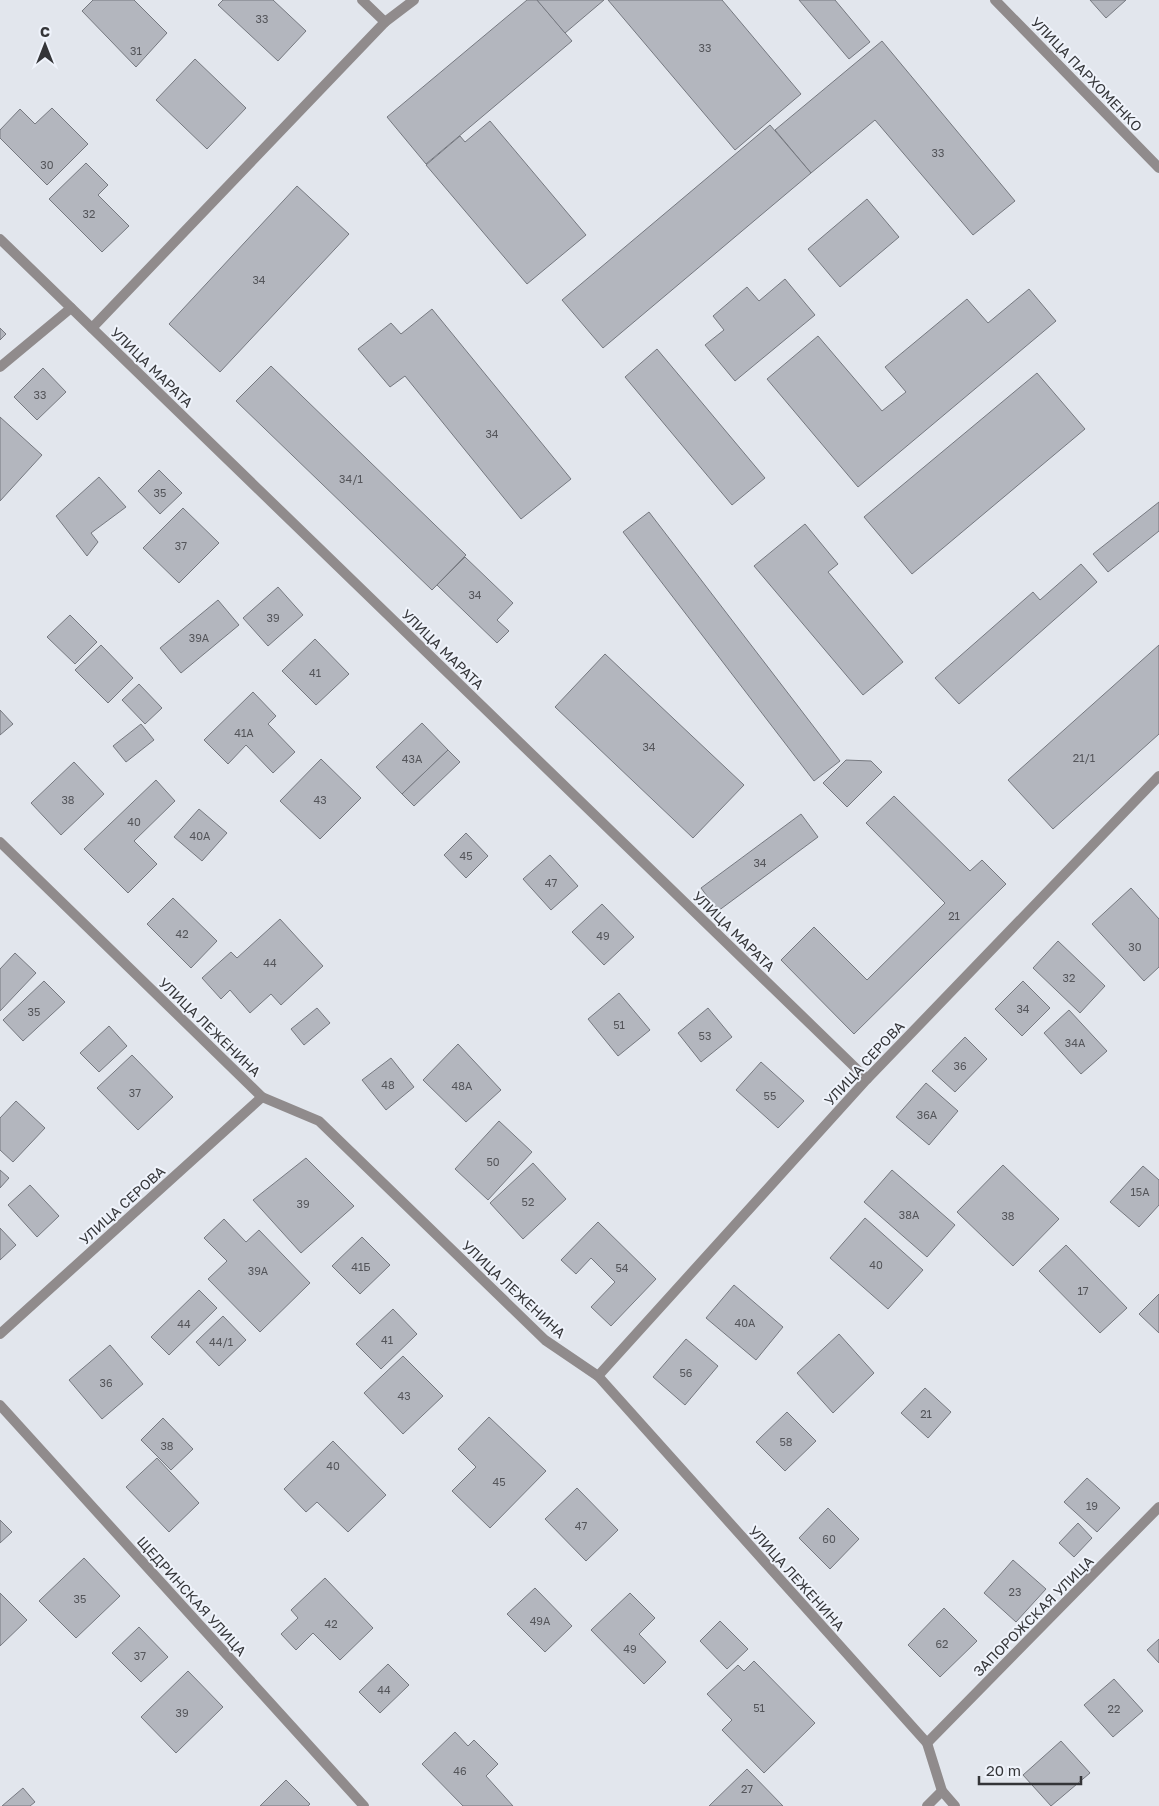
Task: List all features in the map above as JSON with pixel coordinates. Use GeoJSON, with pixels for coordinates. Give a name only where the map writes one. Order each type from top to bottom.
{"type":"FeatureCollection","features":[{"type":"Feature","properties":{"kind":"street"},"geometry":{"type":"LineString","coordinates":[[362,0],[385,22]]}},
{"type":"Feature","properties":{"kind":"street"},"geometry":{"type":"LineString","coordinates":[[92,328],[385,22],[414,0]]}},
{"type":"Feature","properties":{"kind":"street","name":"УЛИЦА ПАРХОМЕНКО"},"geometry":{"type":"LineString","coordinates":[[995,0],[1159,168]]}},
{"type":"Feature","properties":{"kind":"street","name":"УЛИЦА МАРАТА"},"geometry":{"type":"LineString","coordinates":[[0,239],[867,1079]]}},
{"type":"Feature","properties":{"kind":"street"},"geometry":{"type":"LineString","coordinates":[[0,367],[71,308]]}},
{"type":"Feature","properties":{"kind":"street","name":"УЛИЦА СЕРОВА"},"geometry":{"type":"LineString","coordinates":[[598,1376],[867,1079],[1159,776]]}},
{"type":"Feature","properties":{"kind":"street","name":"УЛИЦА ЛЕЖЕНИНА"},"geometry":{"type":"LineString","coordinates":[[0,842],[262,1097],[319,1122],[544,1340],[598,1376],[926,1743],[942,1791],[955,1806]]}},
{"type":"Feature","properties":{"kind":"street","name":"УЛИЦА СЕРОВА"},"geometry":{"type":"LineString","coordinates":[[0,1334],[262,1097]]}},
{"type":"Feature","properties":{"kind":"street","name":"ЩЕДРИНСКАЯ УЛИЦА"},"geometry":{"type":"LineString","coordinates":[[0,1405],[364,1806]]}},
{"type":"Feature","properties":{"kind":"street","name":"ЗАПОРОЖСКАЯ УЛИЦА"},"geometry":{"type":"LineString","coordinates":[[926,1743],[1159,1507]]}},
{"type":"Feature","properties":{"kind":"street"},"geometry":{"type":"LineString","coordinates":[[927,1806],[942,1791]]}},
{"type":"Feature","properties":{"kind":"building"},"geometry":{"type":"Polygon","coordinates":[[[93,0],[134,0],[167,33],[136,67],[82,11],[93,0]]]}},
{"type":"Feature","properties":{"kind":"building"},"geometry":{"type":"Polygon","coordinates":[[[223,0],[273,0],[306,31],[278,61],[218,5],[223,0]]]}},
{"type":"Feature","properties":{"kind":"building"},"geometry":{"type":"Polygon","coordinates":[[[527,0],[537,0],[572,41],[426,164],[387,117],[527,0]]]}},
{"type":"Feature","properties":{"kind":"building"},"geometry":{"type":"Polygon","coordinates":[[[537,0],[604,0],[565,33],[537,0]]]}},
{"type":"Feature","properties":{"kind":"building"},"geometry":{"type":"Polygon","coordinates":[[[608,0],[722,0],[801,94],[735,150],[608,0]]]}},
{"type":"Feature","properties":{"kind":"building"},"geometry":{"type":"Polygon","coordinates":[[[799,0],[835,0],[870,42],[849,59],[799,0]]]}},
{"type":"Feature","properties":{"kind":"building"},"geometry":{"type":"Polygon","coordinates":[[[1090,0],[1126,0],[1106,18],[1090,0]]]}},
{"type":"Feature","properties":{"kind":"building"},"geometry":{"type":"Polygon","coordinates":[[[882,41],[1015,201],[973,235],[875,120],[811,173],[775,130],[882,41]]]}},
{"type":"Feature","properties":{"kind":"building"},"geometry":{"type":"Polygon","coordinates":[[[195,59],[246,108],[207,149],[156,100],[195,59]]]}},
{"type":"Feature","properties":{"kind":"building"},"geometry":{"type":"Polygon","coordinates":[[[52,108],[88,144],[47,185],[0,138],[0,130],[20,109],[35,124],[52,108]]]}},
{"type":"Feature","properties":{"kind":"building"},"geometry":{"type":"Polygon","coordinates":[[[490,121],[586,235],[527,284],[426,165],[460,136],[465,142],[490,121]]]}},
{"type":"Feature","properties":{"kind":"building"},"geometry":{"type":"Polygon","coordinates":[[[770,125],[811,173],[603,348],[562,300],[770,125]]]}},
{"type":"Feature","properties":{"kind":"building"},"geometry":{"type":"Polygon","coordinates":[[[86,163],[108,185],[98,195],[129,226],[102,252],[49,199],[86,163]]]}},
{"type":"Feature","properties":{"kind":"building"},"geometry":{"type":"Polygon","coordinates":[[[297,186],[349,234],[220,372],[169,324],[297,186]]]}},
{"type":"Feature","properties":{"kind":"building"},"geometry":{"type":"Polygon","coordinates":[[[867,199],[899,237],[840,287],[808,249],[867,199]]]}},
{"type":"Feature","properties":{"kind":"building"},"geometry":{"type":"Polygon","coordinates":[[[785,279],[815,315],[735,381],[705,345],[724,330],[713,316],[747,287],[759,301],[785,279]]]}},
{"type":"Feature","properties":{"kind":"building"},"geometry":{"type":"Polygon","coordinates":[[[1029,289],[1056,321],[858,487],[767,379],[818,336],[882,411],[906,392],[885,367],[967,299],[988,323],[1029,289]]]}},
{"type":"Feature","properties":{"kind":"building"},"geometry":{"type":"Polygon","coordinates":[[[432,309],[571,479],[521,519],[405,376],[390,387],[358,349],[391,323],[401,334],[432,309]]]}},
{"type":"Feature","properties":{"kind":"building"},"geometry":{"type":"Polygon","coordinates":[[[0,328],[6,334],[0,340],[0,328]]]}},
{"type":"Feature","properties":{"kind":"building"},"geometry":{"type":"Polygon","coordinates":[[[657,349],[765,478],[732,505],[625,377],[657,349]]]}},
{"type":"Feature","properties":{"kind":"building"},"geometry":{"type":"Polygon","coordinates":[[[271,366],[466,555],[432,590],[236,401],[271,366]]]}},
{"type":"Feature","properties":{"kind":"building"},"geometry":{"type":"Polygon","coordinates":[[[43,368],[66,392],[37,420],[14,397],[43,368]]]}},
{"type":"Feature","properties":{"kind":"building"},"geometry":{"type":"Polygon","coordinates":[[[1037,373],[1085,429],[912,574],[864,517],[1037,373]]]}},
{"type":"Feature","properties":{"kind":"building"},"geometry":{"type":"Polygon","coordinates":[[[0,417],[42,455],[0,501],[0,417]]]}},
{"type":"Feature","properties":{"kind":"building"},"geometry":{"type":"Polygon","coordinates":[[[159,470],[182,493],[160,514],[138,491],[159,470]]]}},
{"type":"Feature","properties":{"kind":"building"},"geometry":{"type":"Polygon","coordinates":[[[99,477],[126,507],[91,533],[98,542],[87,556],[56,516],[99,477]]]}},
{"type":"Feature","properties":{"kind":"building"},"geometry":{"type":"Polygon","coordinates":[[[1159,502],[1159,531],[1108,572],[1093,554],[1159,502]]]}},
{"type":"Feature","properties":{"kind":"building"},"geometry":{"type":"Polygon","coordinates":[[[183,508],[219,543],[179,583],[143,548],[183,508]]]}},
{"type":"Feature","properties":{"kind":"building"},"geometry":{"type":"Polygon","coordinates":[[[649,512],[840,761],[814,781],[623,532],[649,512]]]}},
{"type":"Feature","properties":{"kind":"building"},"geometry":{"type":"Polygon","coordinates":[[[805,524],[838,564],[828,572],[903,662],[863,695],[754,566],[805,524]]]}},
{"type":"Feature","properties":{"kind":"building"},"geometry":{"type":"Polygon","coordinates":[[[465,557],[513,603],[497,620],[509,631],[497,643],[437,585],[465,557]]]}},
{"type":"Feature","properties":{"kind":"building"},"geometry":{"type":"Polygon","coordinates":[[[1081,564],[1097,582],[959,704],[935,678],[1033,592],[1040,600],[1081,564]]]}},
{"type":"Feature","properties":{"kind":"building"},"geometry":{"type":"Polygon","coordinates":[[[278,587],[303,615],[268,646],[243,618],[278,587]]]}},
{"type":"Feature","properties":{"kind":"building"},"geometry":{"type":"Polygon","coordinates":[[[218,600],[239,625],[181,673],[160,648],[218,600]]]}},
{"type":"Feature","properties":{"kind":"building"},"geometry":{"type":"Polygon","coordinates":[[[70,615],[97,642],[75,664],[47,637],[70,615]]]}},
{"type":"Feature","properties":{"kind":"building"},"geometry":{"type":"Polygon","coordinates":[[[315,639],[349,674],[316,705],[282,671],[315,639]]]}},
{"type":"Feature","properties":{"kind":"building"},"geometry":{"type":"Polygon","coordinates":[[[101,645],[133,678],[108,703],[75,670],[101,645]]]}},
{"type":"Feature","properties":{"kind":"building"},"geometry":{"type":"Polygon","coordinates":[[[1159,645],[1159,734],[1053,829],[1008,780],[1159,645]]]}},
{"type":"Feature","properties":{"kind":"building"},"geometry":{"type":"Polygon","coordinates":[[[605,654],[744,785],[693,838],[555,707],[605,654]]]}},
{"type":"Feature","properties":{"kind":"building"},"geometry":{"type":"Polygon","coordinates":[[[139,684],[162,708],[145,724],[122,700],[139,684]]]}},
{"type":"Feature","properties":{"kind":"building"},"geometry":{"type":"Polygon","coordinates":[[[253,692],[276,716],[268,724],[295,752],[273,773],[246,745],[228,764],[204,740],[253,692]]]}},
{"type":"Feature","properties":{"kind":"building"},"geometry":{"type":"Polygon","coordinates":[[[0,710],[13,724],[0,735],[0,710]]]}},
{"type":"Feature","properties":{"kind":"building"},"geometry":{"type":"Polygon","coordinates":[[[422,723],[448,750],[402,794],[376,767],[422,723]]]}},
{"type":"Feature","properties":{"kind":"building"},"geometry":{"type":"Polygon","coordinates":[[[141,724],[154,740],[126,762],[113,746],[141,724]]]}},
{"type":"Feature","properties":{"kind":"building"},"geometry":{"type":"Polygon","coordinates":[[[448,750],[460,762],[414,806],[402,794],[448,750]]]}},
{"type":"Feature","properties":{"kind":"building"},"geometry":{"type":"Polygon","coordinates":[[[321,759],[361,798],[320,839],[280,801],[321,759]]]}},
{"type":"Feature","properties":{"kind":"building"},"geometry":{"type":"Polygon","coordinates":[[[846,760],[871,761],[882,772],[847,807],[823,783],[846,760]]]}},
{"type":"Feature","properties":{"kind":"building"},"geometry":{"type":"Polygon","coordinates":[[[74,762],[104,794],[61,835],[31,803],[74,762]]]}},
{"type":"Feature","properties":{"kind":"building"},"geometry":{"type":"Polygon","coordinates":[[[156,780],[175,801],[134,841],[157,864],[128,893],[84,849],[156,780]]]}},
{"type":"Feature","properties":{"kind":"building"},"geometry":{"type":"Polygon","coordinates":[[[894,796],[970,871],[982,860],[1006,884],[854,1034],[781,960],[814,927],[867,980],[945,903],[866,823],[894,796]]]}},
{"type":"Feature","properties":{"kind":"building"},"geometry":{"type":"Polygon","coordinates":[[[199,809],[227,833],[202,861],[174,837],[199,809]]]}},
{"type":"Feature","properties":{"kind":"building"},"geometry":{"type":"Polygon","coordinates":[[[801,814],[818,837],[718,911],[701,888],[801,814]]]}},
{"type":"Feature","properties":{"kind":"building"},"geometry":{"type":"Polygon","coordinates":[[[466,833],[488,856],[466,878],[444,855],[466,833]]]}},
{"type":"Feature","properties":{"kind":"building"},"geometry":{"type":"Polygon","coordinates":[[[550,855],[578,886],[551,910],[523,879],[550,855]]]}},
{"type":"Feature","properties":{"kind":"building"},"geometry":{"type":"Polygon","coordinates":[[[1131,888],[1159,919],[1159,967],[1144,981],[1092,924],[1131,888]]]}},
{"type":"Feature","properties":{"kind":"building"},"geometry":{"type":"Polygon","coordinates":[[[173,898],[217,941],[191,968],[147,924],[173,898]]]}},
{"type":"Feature","properties":{"kind":"building"},"geometry":{"type":"Polygon","coordinates":[[[602,904],[634,937],[604,965],[572,932],[602,904]]]}},
{"type":"Feature","properties":{"kind":"building"},"geometry":{"type":"Polygon","coordinates":[[[280,919],[323,966],[281,1005],[271,994],[250,1013],[230,990],[221,999],[202,978],[231,952],[237,958],[280,919]]]}},
{"type":"Feature","properties":{"kind":"building"},"geometry":{"type":"Polygon","coordinates":[[[1058,941],[1105,986],[1080,1013],[1033,968],[1058,941]]]}},
{"type":"Feature","properties":{"kind":"building"},"geometry":{"type":"Polygon","coordinates":[[[15,953],[36,973],[0,1011],[0,969],[15,953]]]}},
{"type":"Feature","properties":{"kind":"building"},"geometry":{"type":"Polygon","coordinates":[[[44,981],[65,1002],[23,1041],[3,1020],[44,981]]]}},
{"type":"Feature","properties":{"kind":"building"},"geometry":{"type":"Polygon","coordinates":[[[1023,981],[1050,1008],[1022,1036],[995,1009],[1023,981]]]}},
{"type":"Feature","properties":{"kind":"building"},"geometry":{"type":"Polygon","coordinates":[[[619,993],[650,1030],[618,1056],[588,1019],[619,993]]]}},
{"type":"Feature","properties":{"kind":"building"},"geometry":{"type":"Polygon","coordinates":[[[317,1008],[330,1023],[304,1045],[291,1029],[317,1008]]]}},
{"type":"Feature","properties":{"kind":"building"},"geometry":{"type":"Polygon","coordinates":[[[708,1008],[732,1037],[701,1062],[678,1033],[708,1008]]]}},
{"type":"Feature","properties":{"kind":"building"},"geometry":{"type":"Polygon","coordinates":[[[1069,1010],[1107,1051],[1081,1074],[1044,1033],[1069,1010]]]}},
{"type":"Feature","properties":{"kind":"building"},"geometry":{"type":"Polygon","coordinates":[[[109,1026],[127,1046],[99,1072],[80,1053],[109,1026]]]}},
{"type":"Feature","properties":{"kind":"building"},"geometry":{"type":"Polygon","coordinates":[[[965,1037],[987,1059],[955,1092],[932,1071],[965,1037]]]}},
{"type":"Feature","properties":{"kind":"building"},"geometry":{"type":"Polygon","coordinates":[[[458,1044],[501,1090],[466,1122],[423,1080],[458,1044]]]}},
{"type":"Feature","properties":{"kind":"building"},"geometry":{"type":"Polygon","coordinates":[[[132,1055],[173,1097],[138,1130],[97,1088],[132,1055]]]}},
{"type":"Feature","properties":{"kind":"building"},"geometry":{"type":"Polygon","coordinates":[[[391,1058],[414,1087],[386,1110],[362,1080],[391,1058]]]}},
{"type":"Feature","properties":{"kind":"building"},"geometry":{"type":"Polygon","coordinates":[[[761,1062],[804,1101],[778,1128],[736,1090],[761,1062]]]}},
{"type":"Feature","properties":{"kind":"building"},"geometry":{"type":"Polygon","coordinates":[[[926,1083],[958,1111],[929,1145],[896,1117],[926,1083]]]}},
{"type":"Feature","properties":{"kind":"building"},"geometry":{"type":"Polygon","coordinates":[[[16,1101],[45,1128],[13,1162],[0,1150],[0,1118],[16,1101]]]}},
{"type":"Feature","properties":{"kind":"building"},"geometry":{"type":"Polygon","coordinates":[[[499,1121],[532,1152],[488,1200],[455,1169],[499,1121]]]}},
{"type":"Feature","properties":{"kind":"building"},"geometry":{"type":"Polygon","coordinates":[[[306,1158],[354,1206],[301,1253],[253,1200],[306,1158]]]}},
{"type":"Feature","properties":{"kind":"building"},"geometry":{"type":"Polygon","coordinates":[[[533,1163],[566,1199],[523,1239],[490,1203],[533,1163]]]}},
{"type":"Feature","properties":{"kind":"building"},"geometry":{"type":"Polygon","coordinates":[[[1003,1165],[1059,1219],[1013,1266],[957,1212],[1003,1165]]]}},
{"type":"Feature","properties":{"kind":"building"},"geometry":{"type":"Polygon","coordinates":[[[1143,1166],[1159,1180],[1159,1205],[1139,1227],[1110,1202],[1143,1166]]]}},
{"type":"Feature","properties":{"kind":"building"},"geometry":{"type":"Polygon","coordinates":[[[0,1170],[9,1178],[0,1188],[0,1170]]]}},
{"type":"Feature","properties":{"kind":"building"},"geometry":{"type":"Polygon","coordinates":[[[892,1170],[955,1225],[927,1257],[864,1202],[892,1170]]]}},
{"type":"Feature","properties":{"kind":"building"},"geometry":{"type":"Polygon","coordinates":[[[30,1185],[59,1216],[37,1237],[8,1205],[30,1185]]]}},
{"type":"Feature","properties":{"kind":"building"},"geometry":{"type":"Polygon","coordinates":[[[865,1218],[923,1270],[888,1309],[830,1258],[865,1218]]]}},
{"type":"Feature","properties":{"kind":"building"},"geometry":{"type":"Polygon","coordinates":[[[224,1219],[246,1242],[259,1230],[310,1283],[260,1332],[208,1279],[227,1261],[204,1238],[224,1219]]]}},
{"type":"Feature","properties":{"kind":"building"},"geometry":{"type":"Polygon","coordinates":[[[598,1222],[656,1279],[611,1326],[591,1307],[615,1282],[591,1258],[576,1274],[561,1260],[598,1222]]]}},
{"type":"Feature","properties":{"kind":"building"},"geometry":{"type":"Polygon","coordinates":[[[0,1228],[16,1245],[0,1260],[0,1228]]]}},
{"type":"Feature","properties":{"kind":"building"},"geometry":{"type":"Polygon","coordinates":[[[362,1237],[390,1265],[360,1294],[332,1266],[362,1237]]]}},
{"type":"Feature","properties":{"kind":"building"},"geometry":{"type":"Polygon","coordinates":[[[1066,1245],[1127,1308],[1100,1333],[1039,1271],[1066,1245]]]}},
{"type":"Feature","properties":{"kind":"building"},"geometry":{"type":"Polygon","coordinates":[[[734,1285],[783,1327],[756,1360],[706,1318],[734,1285]]]}},
{"type":"Feature","properties":{"kind":"building"},"geometry":{"type":"Polygon","coordinates":[[[199,1290],[217,1308],[169,1355],[151,1337],[199,1290]]]}},
{"type":"Feature","properties":{"kind":"building"},"geometry":{"type":"Polygon","coordinates":[[[1159,1294],[1159,1333],[1139,1314],[1159,1294]]]}},
{"type":"Feature","properties":{"kind":"building"},"geometry":{"type":"Polygon","coordinates":[[[393,1309],[417,1334],[381,1369],[356,1344],[393,1309]]]}},
{"type":"Feature","properties":{"kind":"building"},"geometry":{"type":"Polygon","coordinates":[[[223,1316],[246,1340],[219,1366],[196,1342],[223,1316]]]}},
{"type":"Feature","properties":{"kind":"building"},"geometry":{"type":"Polygon","coordinates":[[[839,1334],[874,1373],[833,1413],[797,1373],[839,1334]]]}},
{"type":"Feature","properties":{"kind":"building"},"geometry":{"type":"Polygon","coordinates":[[[686,1339],[718,1366],[685,1405],[653,1377],[686,1339]]]}},
{"type":"Feature","properties":{"kind":"building"},"geometry":{"type":"Polygon","coordinates":[[[110,1345],[143,1384],[102,1419],[69,1380],[110,1345]]]}},
{"type":"Feature","properties":{"kind":"building"},"geometry":{"type":"Polygon","coordinates":[[[403,1356],[443,1396],[403,1434],[364,1393],[403,1356]]]}},
{"type":"Feature","properties":{"kind":"building"},"geometry":{"type":"Polygon","coordinates":[[[925,1388],[951,1412],[928,1438],[901,1413],[925,1388]]]}},
{"type":"Feature","properties":{"kind":"building"},"geometry":{"type":"Polygon","coordinates":[[[787,1412],[816,1441],[785,1471],[756,1442],[787,1412]]]}},
{"type":"Feature","properties":{"kind":"building"},"geometry":{"type":"Polygon","coordinates":[[[489,1417],[546,1471],[490,1528],[452,1491],[476,1467],[458,1449],[489,1417]]]}},
{"type":"Feature","properties":{"kind":"building"},"geometry":{"type":"Polygon","coordinates":[[[163,1418],[193,1449],[171,1470],[141,1440],[163,1418]]]}},
{"type":"Feature","properties":{"kind":"building"},"geometry":{"type":"Polygon","coordinates":[[[333,1441],[386,1495],[348,1532],[317,1502],[306,1512],[284,1489],[333,1441]]]}},
{"type":"Feature","properties":{"kind":"building"},"geometry":{"type":"Polygon","coordinates":[[[157,1458],[199,1503],[169,1532],[126,1487],[157,1458]]]}},
{"type":"Feature","properties":{"kind":"building"},"geometry":{"type":"Polygon","coordinates":[[[1087,1478],[1120,1508],[1097,1532],[1064,1502],[1087,1478]]]}},
{"type":"Feature","properties":{"kind":"building"},"geometry":{"type":"Polygon","coordinates":[[[577,1488],[618,1530],[586,1561],[545,1519],[577,1488]]]}},
{"type":"Feature","properties":{"kind":"building"},"geometry":{"type":"Polygon","coordinates":[[[828,1508],[859,1539],[830,1569],[799,1538],[828,1508]]]}},
{"type":"Feature","properties":{"kind":"building"},"geometry":{"type":"Polygon","coordinates":[[[0,1520],[12,1532],[0,1543],[0,1520]]]}},
{"type":"Feature","properties":{"kind":"building"},"geometry":{"type":"Polygon","coordinates":[[[1078,1523],[1092,1538],[1074,1557],[1059,1543],[1078,1523]]]}},
{"type":"Feature","properties":{"kind":"building"},"geometry":{"type":"Polygon","coordinates":[[[84,1558],[120,1596],[76,1638],[39,1601],[84,1558]]]}},
{"type":"Feature","properties":{"kind":"building"},"geometry":{"type":"Polygon","coordinates":[[[1013,1560],[1046,1589],[1016,1622],[984,1593],[1013,1560]]]}},
{"type":"Feature","properties":{"kind":"building"},"geometry":{"type":"Polygon","coordinates":[[[325,1578],[373,1628],[340,1660],[313,1633],[296,1650],[281,1634],[298,1618],[291,1610],[325,1578]]]}},
{"type":"Feature","properties":{"kind":"building"},"geometry":{"type":"Polygon","coordinates":[[[535,1588],[572,1626],[545,1652],[507,1614],[535,1588]]]}},
{"type":"Feature","properties":{"kind":"building"},"geometry":{"type":"Polygon","coordinates":[[[0,1593],[27,1620],[0,1646],[0,1593]]]}},
{"type":"Feature","properties":{"kind":"building"},"geometry":{"type":"Polygon","coordinates":[[[630,1593],[655,1618],[639,1634],[666,1662],[644,1684],[591,1630],[630,1593]]]}},
{"type":"Feature","properties":{"kind":"building"},"geometry":{"type":"Polygon","coordinates":[[[944,1608],[977,1641],[940,1677],[908,1645],[944,1608]]]}},
{"type":"Feature","properties":{"kind":"building"},"geometry":{"type":"Polygon","coordinates":[[[720,1621],[748,1649],[727,1669],[700,1641],[720,1621]]]}},
{"type":"Feature","properties":{"kind":"building"},"geometry":{"type":"Polygon","coordinates":[[[139,1627],[168,1657],[141,1682],[112,1653],[139,1627]]]}},
{"type":"Feature","properties":{"kind":"building"},"geometry":{"type":"Polygon","coordinates":[[[1159,1639],[1159,1663],[1147,1650],[1159,1639]]]}},
{"type":"Feature","properties":{"kind":"building"},"geometry":{"type":"Polygon","coordinates":[[[754,1661],[815,1723],[764,1773],[722,1730],[732,1720],[707,1694],[738,1665],[744,1671],[754,1661]]]}},
{"type":"Feature","properties":{"kind":"building"},"geometry":{"type":"Polygon","coordinates":[[[388,1664],[409,1685],[380,1713],[359,1692],[388,1664]]]}},
{"type":"Feature","properties":{"kind":"building"},"geometry":{"type":"Polygon","coordinates":[[[188,1671],[223,1707],[176,1753],[141,1717],[188,1671]]]}},
{"type":"Feature","properties":{"kind":"building"},"geometry":{"type":"Polygon","coordinates":[[[1114,1679],[1143,1711],[1113,1737],[1084,1705],[1114,1679]]]}},
{"type":"Feature","properties":{"kind":"building"},"geometry":{"type":"Polygon","coordinates":[[[455,1732],[468,1746],[474,1740],[498,1764],[486,1776],[513,1806],[463,1806],[422,1764],[455,1732]]]}},
{"type":"Feature","properties":{"kind":"building"},"geometry":{"type":"Polygon","coordinates":[[[1061,1741],[1090,1773],[1051,1806],[1023,1775],[1061,1741]]]}},
{"type":"Feature","properties":{"kind":"building"},"geometry":{"type":"Polygon","coordinates":[[[747,1769],[783,1806],[709,1806],[747,1769]]]}},
{"type":"Feature","properties":{"kind":"building"},"geometry":{"type":"Polygon","coordinates":[[[286,1780],[310,1804],[308,1806],[260,1806],[286,1780]]]}},
{"type":"Feature","properties":{"kind":"building"},"geometry":{"type":"Polygon","coordinates":[[[23,1788],[35,1802],[30,1806],[2,1806],[23,1788]]]}}]}
